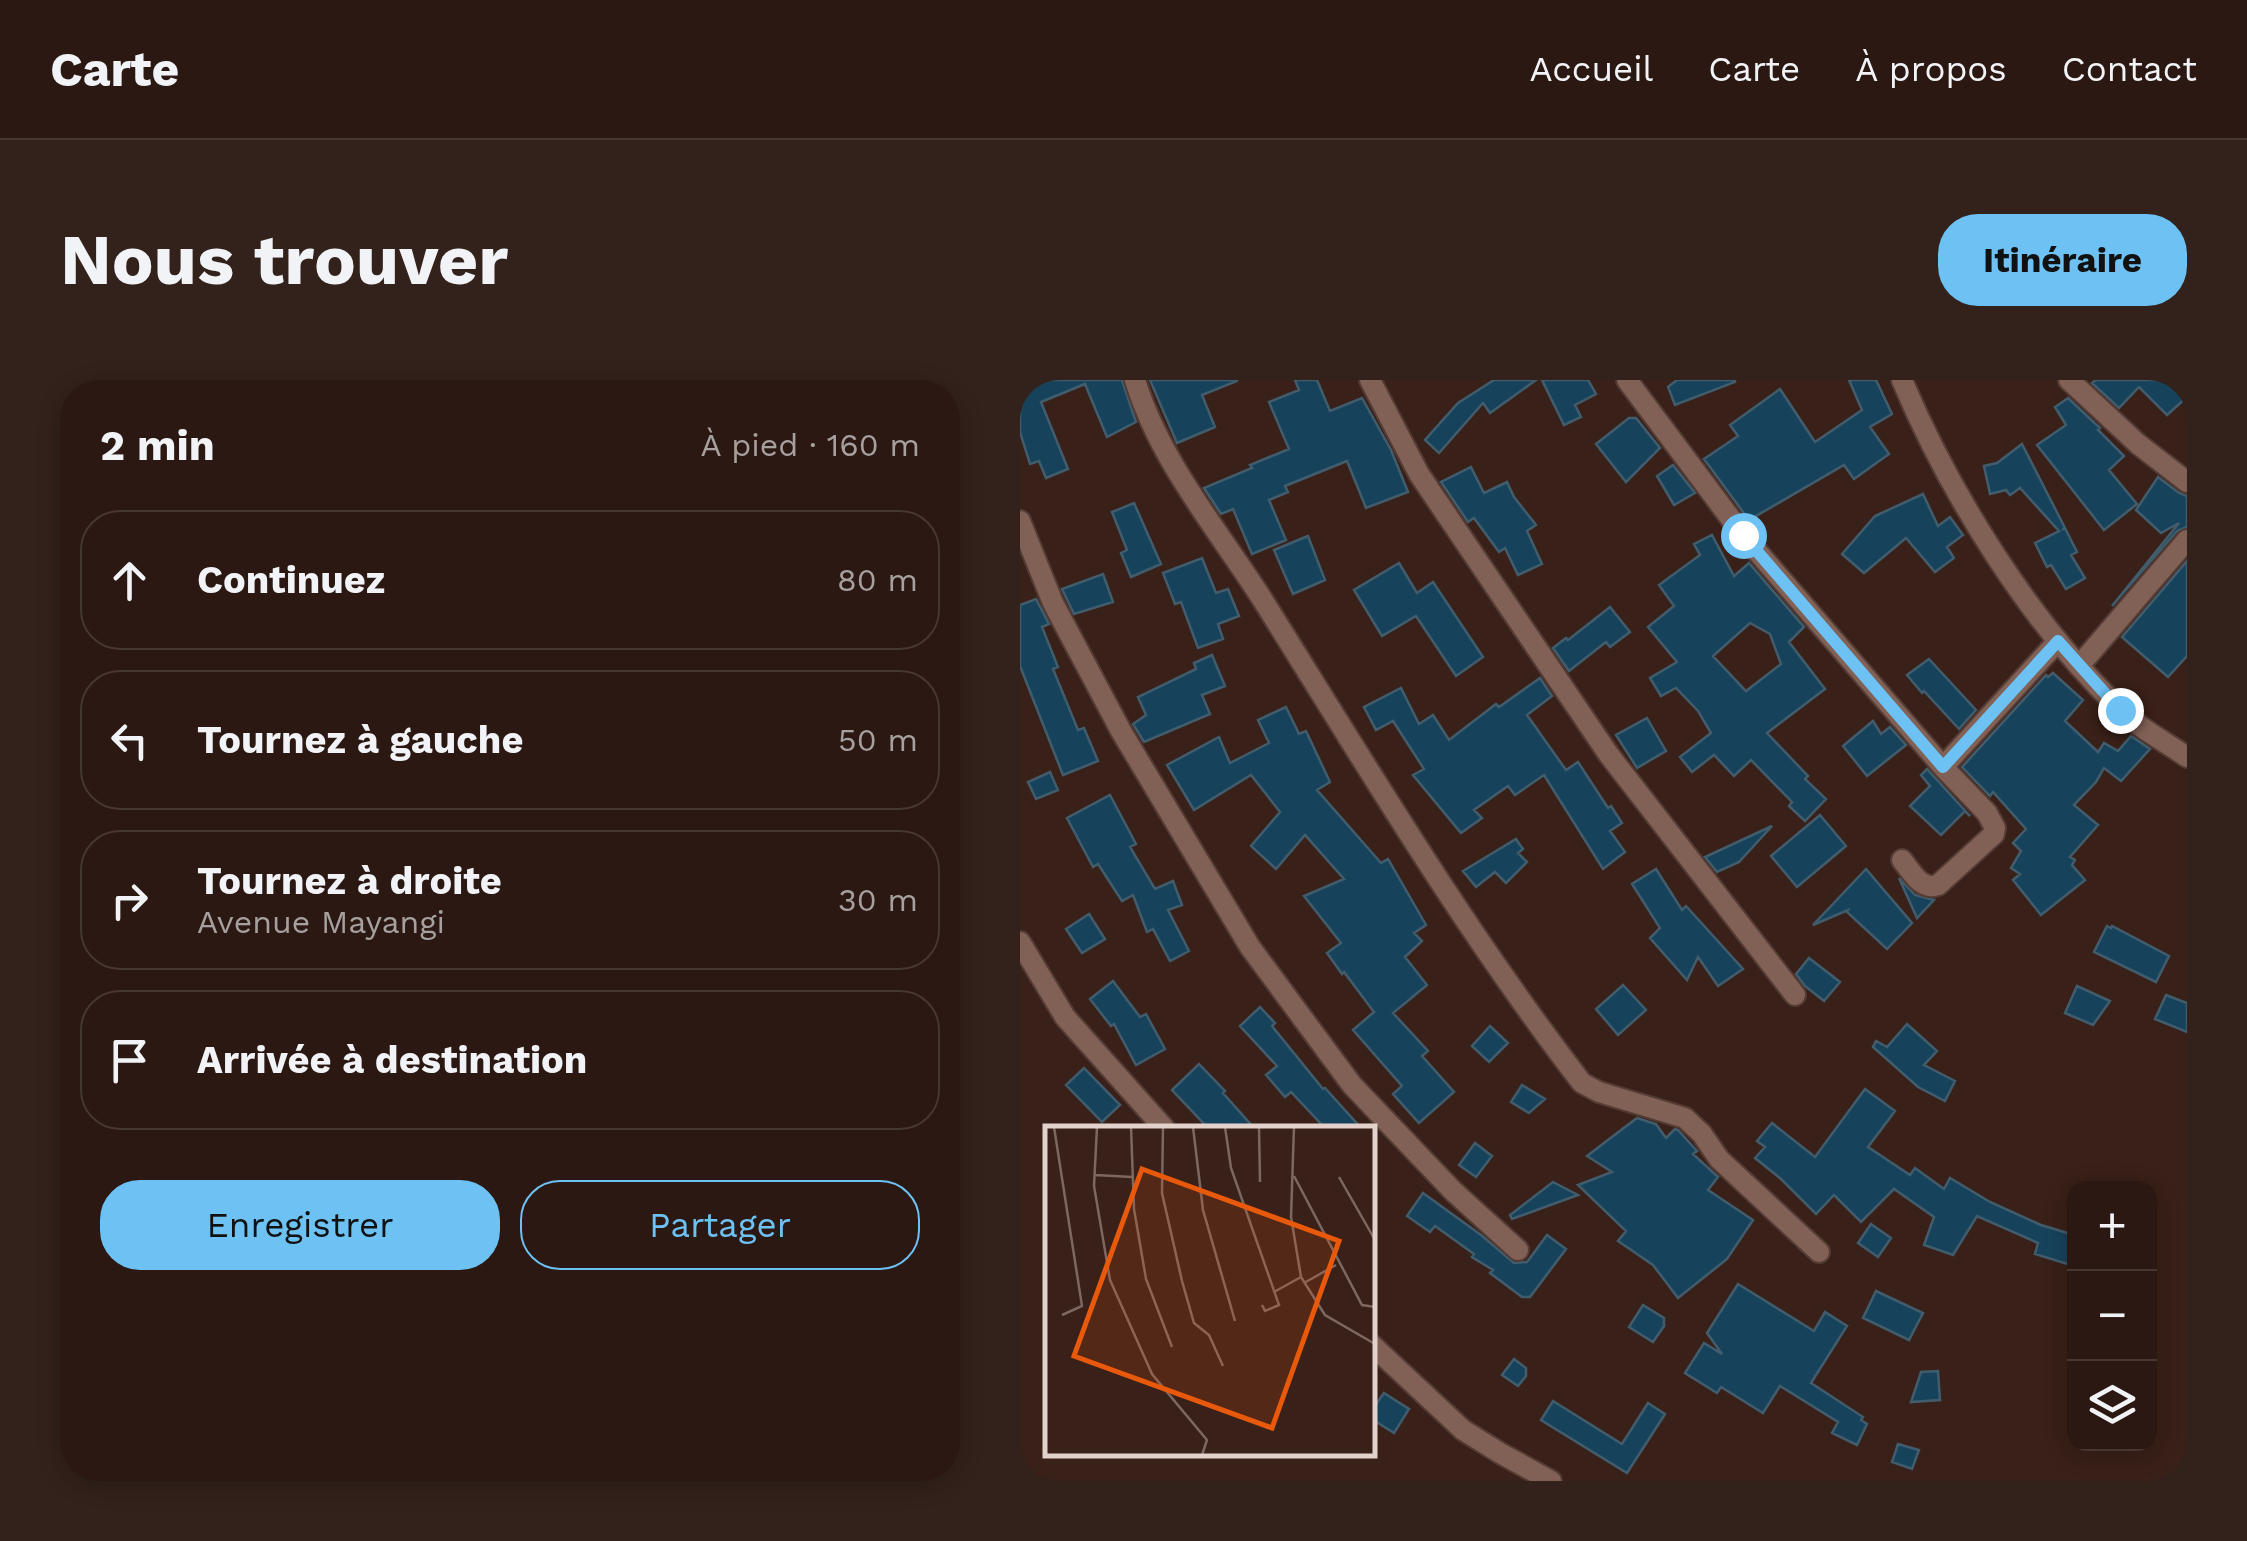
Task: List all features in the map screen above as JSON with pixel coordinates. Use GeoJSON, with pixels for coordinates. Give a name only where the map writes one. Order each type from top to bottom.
{"type":"FeatureCollection","features":[{"type":"Feature","properties":{"kind":"street"},"geometry":{"type":"LineString","coordinates":[[1135,380],[1140,399],[1174,466],[1441,886],[1582,1083],[1685,1118],[1702,1134],[1719,1160],[1819,1252]]}},
{"type":"Feature","properties":{"kind":"street"},"geometry":{"type":"LineString","coordinates":[[1370,380],[1419,474],[1608,755],[1795,995]]}},
{"type":"Feature","properties":{"kind":"street"},"geometry":{"type":"LineString","coordinates":[[1626,380],[1743,535],[1943,767],[1988,813],[1995,828],[1994,834],[1931,888],[1924,886],[1902,860]]}},
{"type":"Feature","properties":{"kind":"street"},"geometry":{"type":"LineString","coordinates":[[1902,380],[1918,418],[1983,536],[2058,641],[2120,710],[2187,757]]}},
{"type":"Feature","properties":{"kind":"street"},"geometry":{"type":"LineString","coordinates":[[2069,380],[2138,444],[2187,482]]}},
{"type":"Feature","properties":{"kind":"street"},"geometry":{"type":"LineString","coordinates":[[1020,521],[1054,603],[1121,731],[1250,947],[1352,1084],[1454,1191],[1518,1250]]}},
{"type":"Feature","properties":{"kind":"street"},"geometry":{"type":"LineString","coordinates":[[2080,666],[2187,540]]}},
{"type":"Feature","properties":{"kind":"street"},"geometry":{"type":"LineString","coordinates":[[1943,767],[2058,641]]}},
{"type":"Feature","properties":{"kind":"street"},"geometry":{"type":"LineString","coordinates":[[1020,942],[1065,1017],[1162,1126]]}},
{"type":"Feature","properties":{"kind":"street"},"geometry":{"type":"LineString","coordinates":[[1375,1348],[1463,1430],[1551,1481]]}},
{"type":"Feature","properties":{"kind":"building"},"geometry":{"type":"Polygon","coordinates":[[[1039,380],[1122,380],[1136,422],[1107,437],[1085,384],[1041,402],[1068,469],[1046,478],[1039,461],[1030,464],[1020,432],[1020,388],[1039,380]]]}},
{"type":"Feature","properties":{"kind":"building"},"geometry":{"type":"Polygon","coordinates":[[[1150,380],[1237,381],[1202,395],[1215,427],[1177,443],[1150,380]]]}},
{"type":"Feature","properties":{"kind":"building"},"geometry":{"type":"Polygon","coordinates":[[[1295,380],[1317,380],[1330,411],[1362,398],[1391,450],[1408,492],[1366,508],[1347,461],[1285,486],[1288,492],[1269,500],[1286,540],[1252,554],[1233,509],[1221,514],[1204,488],[1289,449],[1269,402],[1299,390],[1295,380]]]}},
{"type":"Feature","properties":{"kind":"building"},"geometry":{"type":"Polygon","coordinates":[[[1494,380],[1536,380],[1490,413],[1483,403],[1439,453],[1425,440],[1458,403],[1494,380]]]}},
{"type":"Feature","properties":{"kind":"building"},"geometry":{"type":"Polygon","coordinates":[[[1542,380],[1588,380],[1596,394],[1575,405],[1581,417],[1564,425],[1542,380]]]}},
{"type":"Feature","properties":{"kind":"building"},"geometry":{"type":"Polygon","coordinates":[[[1677,380],[1735,382],[1675,405],[1668,387],[1677,380]]]}},
{"type":"Feature","properties":{"kind":"building"},"geometry":{"type":"Polygon","coordinates":[[[1849,380],[1876,380],[1892,414],[1870,427],[1889,454],[1854,479],[1844,465],[1749,520],[1704,459],[1738,436],[1730,425],[1780,389],[1815,442],[1862,410],[1849,380]]]}},
{"type":"Feature","properties":{"kind":"building"},"geometry":{"type":"Polygon","coordinates":[[[2187,380],[2187,397],[2167,415],[2139,387],[2119,408],[2092,383],[2187,380]]]}},
{"type":"Feature","properties":{"kind":"building"},"geometry":{"type":"Polygon","coordinates":[[[2068,398],[2124,456],[2109,470],[2137,504],[2104,530],[2037,445],[2066,425],[2055,407],[2068,398]]]}},
{"type":"Feature","properties":{"kind":"building"},"geometry":{"type":"Polygon","coordinates":[[[1629,418],[1636,418],[1660,448],[1626,482],[1596,444],[1629,418]]]}},
{"type":"Feature","properties":{"kind":"building"},"geometry":{"type":"Polygon","coordinates":[[[2022,444],[2077,552],[2071,555],[2085,578],[2066,589],[2051,565],[2047,567],[2035,543],[2059,531],[2020,488],[2010,495],[2006,490],[1990,494],[1984,466],[1997,463],[2022,444]]]}},
{"type":"Feature","properties":{"kind":"building"},"geometry":{"type":"Polygon","coordinates":[[[1673,465],[1695,493],[1674,505],[1657,476],[1673,465]]]}},
{"type":"Feature","properties":{"kind":"building"},"geometry":{"type":"Polygon","coordinates":[[[1471,467],[1484,493],[1507,482],[1536,525],[1527,531],[1542,564],[1518,575],[1505,548],[1499,552],[1474,518],[1468,522],[1441,482],[1471,467]]]}},
{"type":"Feature","properties":{"kind":"building"},"geometry":{"type":"Polygon","coordinates":[[[2158,477],[2187,496],[2187,527],[2177,531],[2112,606],[2179,523],[2161,533],[2136,510],[2158,477]]]}},
{"type":"Feature","properties":{"kind":"building"},"geometry":{"type":"Polygon","coordinates":[[[1923,494],[1938,526],[1950,517],[1963,535],[1947,547],[1954,558],[1935,572],[1906,538],[1864,573],[1842,554],[1875,516],[1923,494]]]}},
{"type":"Feature","properties":{"kind":"building"},"geometry":{"type":"Polygon","coordinates":[[[1134,503],[1161,564],[1131,577],[1121,553],[1127,550],[1112,512],[1134,503]]]}},
{"type":"Feature","properties":{"kind":"building"},"geometry":{"type":"Polygon","coordinates":[[[1712,535],[1734,576],[1749,563],[1804,627],[1789,642],[1825,689],[1767,733],[1826,799],[1805,821],[1751,760],[1734,776],[1714,755],[1692,772],[1680,757],[1711,733],[1698,711],[1676,688],[1661,696],[1650,678],[1677,662],[1648,627],[1674,606],[1659,585],[1700,555],[1694,544],[1712,535]],[[1750,623],[1713,656],[1746,691],[1781,664],[1770,634],[1750,623]]]}},
{"type":"Feature","properties":{"kind":"building"},"geometry":{"type":"Polygon","coordinates":[[[1308,536],[1325,580],[1293,594],[1274,550],[1308,536]]]}},
{"type":"Feature","properties":{"kind":"building"},"geometry":{"type":"Polygon","coordinates":[[[1202,558],[1216,593],[1228,589],[1239,616],[1218,624],[1223,639],[1198,648],[1181,602],[1175,604],[1163,573],[1202,558]]]}},
{"type":"Feature","properties":{"kind":"building"},"geometry":{"type":"Polygon","coordinates":[[[2187,561],[2187,656],[2168,677],[2122,637],[2187,561]]]}},
{"type":"Feature","properties":{"kind":"building"},"geometry":{"type":"Polygon","coordinates":[[[1399,563],[1417,593],[1433,582],[1483,657],[1456,676],[1416,616],[1382,636],[1354,590],[1399,563]]]}},
{"type":"Feature","properties":{"kind":"building"},"geometry":{"type":"Polygon","coordinates":[[[1103,574],[1113,602],[1074,614],[1062,589],[1103,574]]]}},
{"type":"Feature","properties":{"kind":"building"},"geometry":{"type":"Polygon","coordinates":[[[1036,599],[1049,624],[1042,627],[1058,667],[1053,669],[1078,730],[1084,728],[1098,761],[1063,775],[1020,666],[1020,605],[1036,599]]]}},
{"type":"Feature","properties":{"kind":"building"},"geometry":{"type":"Polygon","coordinates":[[[1610,607],[1630,632],[1610,647],[1606,642],[1569,671],[1553,648],[1610,607]]]}},
{"type":"Feature","properties":{"kind":"building"},"geometry":{"type":"Polygon","coordinates":[[[1212,655],[1225,686],[1202,695],[1210,714],[1144,742],[1133,724],[1146,715],[1138,697],[1196,669],[1194,663],[1212,655]]]}},
{"type":"Feature","properties":{"kind":"building"},"geometry":{"type":"Polygon","coordinates":[[[1929,659],[1976,710],[1959,729],[1907,675],[1929,659]]]}},
{"type":"Feature","properties":{"kind":"building"},"geometry":{"type":"Polygon","coordinates":[[[2053,673],[2083,700],[2065,721],[2098,752],[2104,743],[2118,751],[2131,736],[2150,749],[2121,781],[2104,768],[2074,805],[2098,825],[2070,857],[2085,880],[2041,915],[2013,880],[2020,874],[2011,868],[2021,851],[2013,843],[2026,829],[1993,792],[1990,796],[1962,767],[2046,675],[2053,673]]]}},
{"type":"Feature","properties":{"kind":"building"},"geometry":{"type":"Polygon","coordinates":[[[1540,678],[1552,696],[1527,715],[1566,770],[1578,762],[1622,823],[1610,831],[1625,852],[1603,869],[1544,775],[1515,795],[1508,786],[1474,810],[1482,818],[1461,833],[1413,775],[1424,769],[1393,721],[1376,730],[1364,707],[1401,688],[1419,724],[1433,715],[1449,740],[1496,704],[1499,707],[1540,678]]]}},
{"type":"Feature","properties":{"kind":"building"},"geometry":{"type":"Polygon","coordinates":[[[1286,707],[1299,734],[1306,731],[1330,782],[1317,790],[1381,863],[1388,859],[1426,925],[1414,933],[1422,941],[1405,957],[1427,985],[1393,1013],[1428,1051],[1422,1056],[1454,1092],[1419,1123],[1393,1094],[1402,1086],[1353,1030],[1374,1012],[1327,953],[1341,943],[1304,896],[1344,879],[1305,835],[1276,869],[1251,846],[1280,812],[1251,775],[1194,810],[1167,765],[1219,737],[1230,763],[1269,743],[1258,720],[1286,707]]]}},
{"type":"Feature","properties":{"kind":"building"},"geometry":{"type":"Polygon","coordinates":[[[1647,718],[1666,751],[1637,768],[1616,735],[1647,718]]]}},
{"type":"Feature","properties":{"kind":"building"},"geometry":{"type":"Polygon","coordinates":[[[1873,721],[1881,734],[1890,727],[1906,745],[1867,776],[1843,746],[1873,721]]]}},
{"type":"Feature","properties":{"kind":"building"},"geometry":{"type":"Polygon","coordinates":[[[1927,769],[1970,816],[1965,811],[1941,835],[1910,806],[1930,786],[1921,775],[1927,769]]]}},
{"type":"Feature","properties":{"kind":"building"},"geometry":{"type":"Polygon","coordinates":[[[1050,772],[1058,790],[1036,799],[1028,782],[1050,772]]]}},
{"type":"Feature","properties":{"kind":"building"},"geometry":{"type":"Polygon","coordinates":[[[1110,795],[1136,844],[1130,847],[1155,889],[1173,881],[1182,905],[1168,910],[1189,951],[1170,961],[1153,929],[1147,932],[1133,895],[1122,901],[1098,864],[1093,867],[1067,818],[1110,795]]]}},
{"type":"Feature","properties":{"kind":"building"},"geometry":{"type":"Polygon","coordinates":[[[1820,815],[1846,846],[1797,887],[1771,856],[1820,815]]]}},
{"type":"Feature","properties":{"kind":"building"},"geometry":{"type":"Polygon","coordinates":[[[1772,826],[1739,862],[1717,872],[1705,857],[1772,826]]]}},
{"type":"Feature","properties":{"kind":"building"},"geometry":{"type":"Polygon","coordinates":[[[1516,839],[1523,849],[1518,853],[1527,862],[1506,883],[1495,872],[1476,887],[1463,871],[1516,839]]]}},
{"type":"Feature","properties":{"kind":"building"},"geometry":{"type":"Polygon","coordinates":[[[1656,869],[1682,910],[1686,906],[1743,969],[1718,986],[1698,957],[1687,980],[1650,938],[1660,928],[1632,884],[1656,869]]]}},
{"type":"Feature","properties":{"kind":"building"},"geometry":{"type":"Polygon","coordinates":[[[1866,869],[1912,923],[1887,949],[1848,910],[1813,925],[1866,869]]]}},
{"type":"Feature","properties":{"kind":"building"},"geometry":{"type":"Polygon","coordinates":[[[1899,878],[1915,895],[1934,900],[1917,918],[1899,878]]]}},
{"type":"Feature","properties":{"kind":"building"},"geometry":{"type":"Polygon","coordinates":[[[1089,914],[1105,939],[1082,953],[1066,929],[1089,914]]]}},
{"type":"Feature","properties":{"kind":"building"},"geometry":{"type":"Polygon","coordinates":[[[2107,926],[2169,956],[2156,982],[2094,952],[2107,926]]]}},
{"type":"Feature","properties":{"kind":"building"},"geometry":{"type":"Polygon","coordinates":[[[1809,958],[1840,982],[1824,1001],[1796,974],[1809,958]]]}},
{"type":"Feature","properties":{"kind":"building"},"geometry":{"type":"Polygon","coordinates":[[[1113,981],[1140,1017],[1146,1014],[1165,1049],[1136,1065],[1114,1024],[1111,1026],[1090,999],[1113,981]]]}},
{"type":"Feature","properties":{"kind":"building"},"geometry":{"type":"Polygon","coordinates":[[[1623,985],[1646,1010],[1618,1035],[1596,1009],[1623,985]]]}},
{"type":"Feature","properties":{"kind":"building"},"geometry":{"type":"Polygon","coordinates":[[[2077,986],[2110,1001],[2093,1025],[2065,1013],[2077,986]]]}},
{"type":"Feature","properties":{"kind":"building"},"geometry":{"type":"Polygon","coordinates":[[[2166,995],[2187,1003],[2187,1032],[2155,1019],[2166,995]]]}},
{"type":"Feature","properties":{"kind":"building"},"geometry":{"type":"Polygon","coordinates":[[[1260,1007],[1323,1089],[1359,1126],[1323,1126],[1291,1092],[1285,1097],[1266,1075],[1277,1066],[1240,1026],[1260,1007]]]}},
{"type":"Feature","properties":{"kind":"building"},"geometry":{"type":"Polygon","coordinates":[[[1907,1024],[1937,1051],[1924,1065],[1955,1081],[1945,1101],[1918,1087],[1873,1047],[1876,1041],[1887,1047],[1907,1024]]]}},
{"type":"Feature","properties":{"kind":"building"},"geometry":{"type":"Polygon","coordinates":[[[1490,1026],[1508,1043],[1489,1062],[1472,1046],[1490,1026]]]}},
{"type":"Feature","properties":{"kind":"building"},"geometry":{"type":"Polygon","coordinates":[[[1199,1064],[1252,1126],[1206,1126],[1172,1090],[1199,1064]]]}},
{"type":"Feature","properties":{"kind":"building"},"geometry":{"type":"Polygon","coordinates":[[[1084,1068],[1120,1105],[1102,1122],[1066,1085],[1084,1068]]]}},
{"type":"Feature","properties":{"kind":"building"},"geometry":{"type":"Polygon","coordinates":[[[1522,1085],[1545,1099],[1529,1113],[1511,1102],[1522,1085]]]}},
{"type":"Feature","properties":{"kind":"building"},"geometry":{"type":"Polygon","coordinates":[[[1865,1089],[1895,1111],[1868,1147],[1910,1175],[1915,1168],[1944,1189],[1950,1178],[1990,1202],[2067,1233],[2067,1264],[2035,1254],[2038,1243],[1977,1216],[1953,1255],[1924,1245],[1934,1217],[1894,1189],[1861,1222],[1834,1195],[1816,1214],[1755,1158],[1765,1147],[1757,1141],[1772,1123],[1815,1157],[1865,1089]]]}},
{"type":"Feature","properties":{"kind":"building"},"geometry":{"type":"Polygon","coordinates":[[[1637,1118],[1656,1124],[1666,1138],[1678,1130],[1697,1151],[1693,1154],[1718,1177],[1708,1190],[1753,1220],[1727,1259],[1678,1298],[1653,1265],[1618,1241],[1626,1231],[1578,1185],[1612,1172],[1587,1156],[1637,1118]]]}},
{"type":"Feature","properties":{"kind":"building"},"geometry":{"type":"Polygon","coordinates":[[[1475,1143],[1492,1156],[1476,1177],[1459,1165],[1475,1143]]]}},
{"type":"Feature","properties":{"kind":"building"},"geometry":{"type":"Polygon","coordinates":[[[1553,1182],[1578,1195],[1512,1219],[1510,1215],[1553,1182]]]}},
{"type":"Feature","properties":{"kind":"building"},"geometry":{"type":"Polygon","coordinates":[[[1423,1193],[1514,1263],[1527,1262],[1547,1235],[1566,1249],[1530,1297],[1522,1297],[1435,1226],[1430,1232],[1407,1216],[1423,1193]]]}},
{"type":"Feature","properties":{"kind":"building"},"geometry":{"type":"Polygon","coordinates":[[[1871,1224],[1891,1238],[1878,1257],[1858,1243],[1871,1224]]]}},
{"type":"Feature","properties":{"kind":"building"},"geometry":{"type":"Polygon","coordinates":[[[1738,1284],[1814,1331],[1825,1312],[1847,1326],[1811,1383],[1863,1417],[1861,1420],[1867,1424],[1857,1445],[1832,1433],[1838,1422],[1780,1386],[1763,1413],[1721,1387],[1717,1393],[1685,1373],[1704,1343],[1722,1354],[1707,1333],[1738,1284]]]}},
{"type":"Feature","properties":{"kind":"building"},"geometry":{"type":"Polygon","coordinates":[[[1876,1291],[1923,1313],[1909,1340],[1863,1318],[1876,1291]]]}},
{"type":"Feature","properties":{"kind":"building"},"geometry":{"type":"Polygon","coordinates":[[[1643,1305],[1664,1318],[1664,1326],[1653,1342],[1629,1327],[1643,1305]]]}},
{"type":"Feature","properties":{"kind":"building"},"geometry":{"type":"Polygon","coordinates":[[[1514,1359],[1526,1368],[1526,1376],[1518,1386],[1502,1375],[1514,1359]]]}},
{"type":"Feature","properties":{"kind":"building"},"geometry":{"type":"Polygon","coordinates":[[[1938,1371],[1940,1400],[1911,1402],[1921,1372],[1938,1371]]]}},
{"type":"Feature","properties":{"kind":"building"},"geometry":{"type":"Polygon","coordinates":[[[1384,1393],[1409,1409],[1394,1433],[1375,1421],[1375,1406],[1384,1393]]]}},
{"type":"Feature","properties":{"kind":"building"},"geometry":{"type":"Polygon","coordinates":[[[1553,1401],[1622,1444],[1648,1403],[1665,1414],[1627,1473],[1541,1420],[1553,1401]]]}},
{"type":"Feature","properties":{"kind":"building"},"geometry":{"type":"Polygon","coordinates":[[[1898,1444],[1919,1450],[1912,1469],[1892,1462],[1898,1444]]]}},
{"type":"Feature","properties":{"kind":"route"},"geometry":{"type":"LineString","coordinates":[[1743,535],[1943,767],[2058,641],[2120,710]]}}]}
